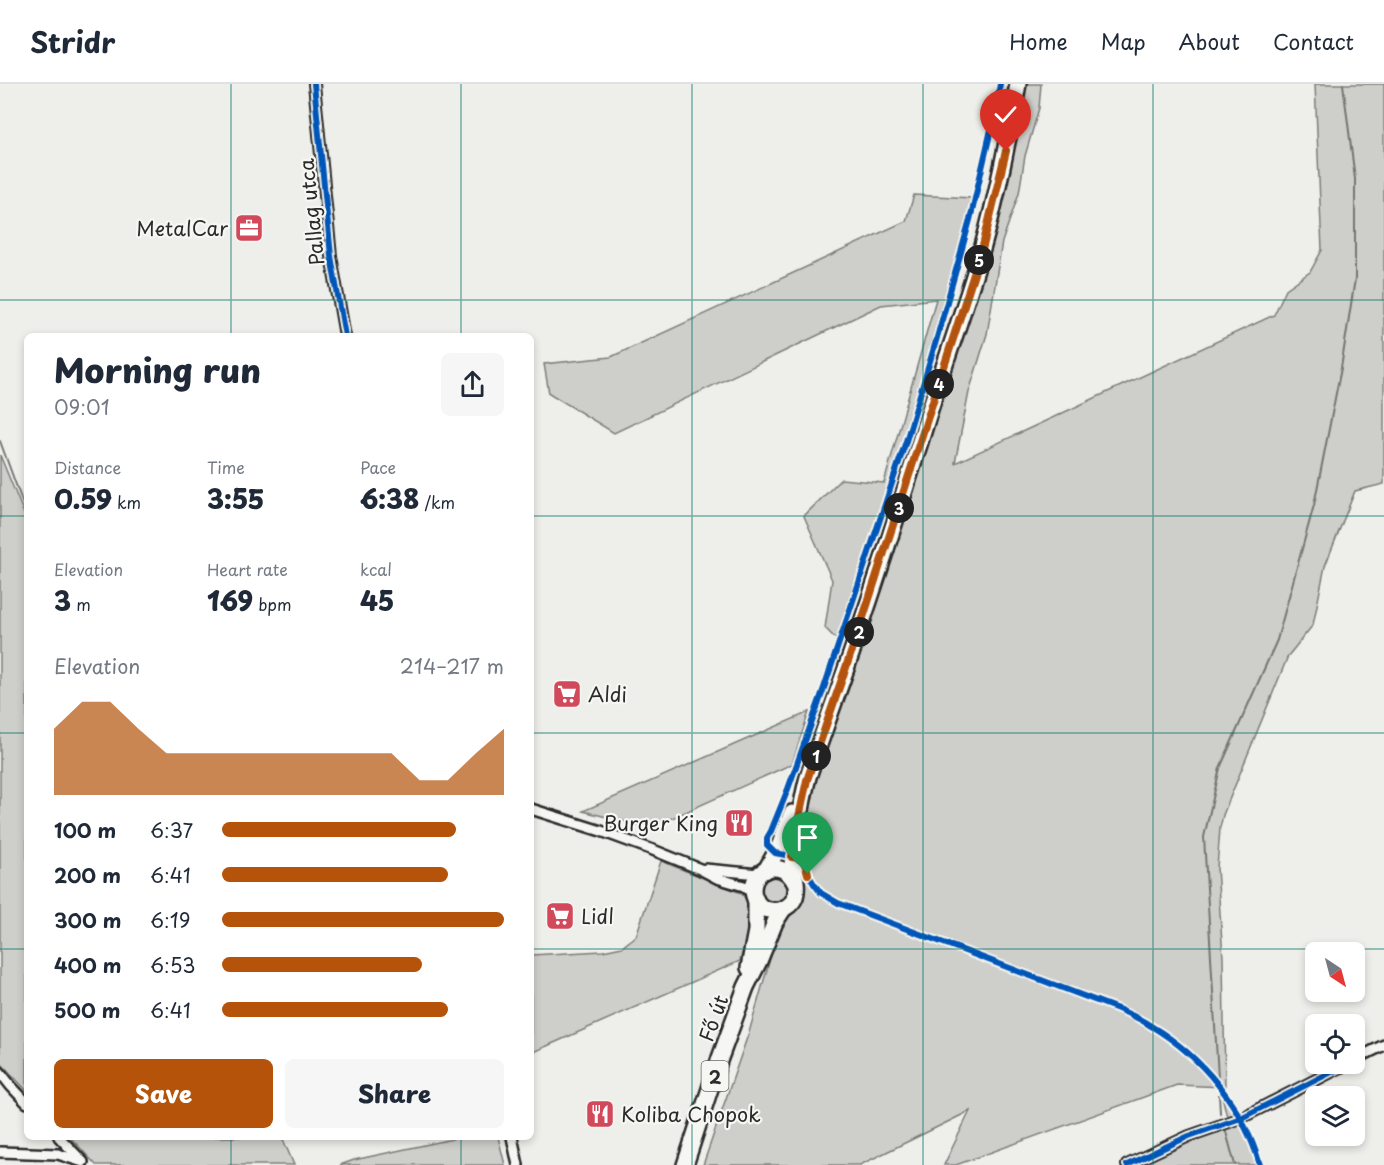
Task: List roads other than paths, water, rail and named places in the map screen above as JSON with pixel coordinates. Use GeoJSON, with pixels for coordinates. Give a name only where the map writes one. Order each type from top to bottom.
{"type":"FeatureCollection","features":[{"type":"Feature","properties":{"kind":"main road","name":"2"},"geometry":{"type":"LineString","coordinates":[[755,897],[753,887],[755,880],[779,847],[807,780],[865,613],[983,246],[1006,151],[1018,84]]}},
{"type":"Feature","properties":{"kind":"main road","name":"2"},"geometry":{"type":"LineString","coordinates":[[784,908],[790,904],[796,891],[792,857],[807,780]]}},
{"type":"Feature","properties":{"kind":"main road"},"geometry":{"type":"LineString","coordinates":[[762,872],[780,868],[792,877],[795,884]]}},
{"type":"Feature","properties":{"kind":"main road"},"geometry":{"type":"LineString","coordinates":[[755,897],[761,906],[768,910],[777,911],[784,908]]}},
{"type":"Feature","properties":{"kind":"main road","name":"Fő út"},"geometry":{"type":"LineString","coordinates":[[746,987],[756,931],[755,897]]}},
{"type":"Feature","properties":{"kind":"main road","name":"Fő út"},"geometry":{"type":"LineString","coordinates":[[686,1165],[720,1058],[746,987],[775,922],[784,908]]}},
{"type":"Feature","properties":{"kind":"street","name":"Pallag utca"},"geometry":{"type":"LineString","coordinates":[[314,84],[332,256],[345,333]]}},
{"type":"Feature","properties":{"kind":"street"},"geometry":{"type":"LineString","coordinates":[[534,810],[601,831],[700,869],[717,878],[744,886],[755,897]]}},
{"type":"Feature","properties":{"kind":"street"},"geometry":{"type":"LineString","coordinates":[[534,814],[555,816]]}},
{"type":"Feature","properties":{"kind":"street"},"geometry":{"type":"LineString","coordinates":[[700,869],[762,872]]}},
{"type":"Feature","properties":{"kind":"street"},"geometry":{"type":"LineString","coordinates":[[1365,1054],[1384,1045]]}},
{"type":"Feature","properties":{"kind":"street"},"geometry":{"type":"LineString","coordinates":[[0,1072],[24,1100]]}},
{"type":"Feature","properties":{"kind":"street"},"geometry":{"type":"LineString","coordinates":[[1127,1165],[1189,1136],[1241,1118],[1327,1074]]}},
{"type":"Feature","properties":{"kind":"street"},"geometry":{"type":"LineString","coordinates":[[62,1140],[84,1163]]}},
{"type":"Feature","properties":{"kind":"street"},"geometry":{"type":"LineString","coordinates":[[513,1140],[518,1165]]}},
{"type":"Feature","properties":{"kind":"street"},"geometry":{"type":"LineString","coordinates":[[0,1152],[58,1154],[84,1163]]}},
{"type":"Feature","properties":{"kind":"waterway"},"geometry":{"type":"LineString","coordinates":[[1218,1077],[1204,837],[1220,768],[1277,640],[1314,505],[1341,368],[1355,279],[1355,179],[1343,84]]}},
{"type":"Feature","properties":{"kind":"waterway"},"geometry":{"type":"LineString","coordinates":[[0,441],[24,507]]}},
{"type":"Feature","properties":{"kind":"waterway"},"geometry":{"type":"LineString","coordinates":[[1219,1093],[1220,1113]]}},
{"type":"Feature","properties":{"kind":"waterway"},"geometry":{"type":"LineString","coordinates":[[1225,1128],[1235,1165]]}},
{"type":"Feature","properties":{"kind":"place","name":"MetalCar"},"geometry":{"type":"Point","coordinates":[249,228]}},
{"type":"Feature","properties":{"kind":"place","name":"Aldi"},"geometry":{"type":"Point","coordinates":[567,694]}},
{"type":"Feature","properties":{"kind":"place","name":"Burger King"},"geometry":{"type":"Point","coordinates":[739,823]}},
{"type":"Feature","properties":{"kind":"place","name":"Lidl"},"geometry":{"type":"Point","coordinates":[560,916]}},
{"type":"Feature","properties":{"kind":"place","name":"Koliba Chopok"},"geometry":{"type":"Point","coordinates":[600,1114]}}]}
